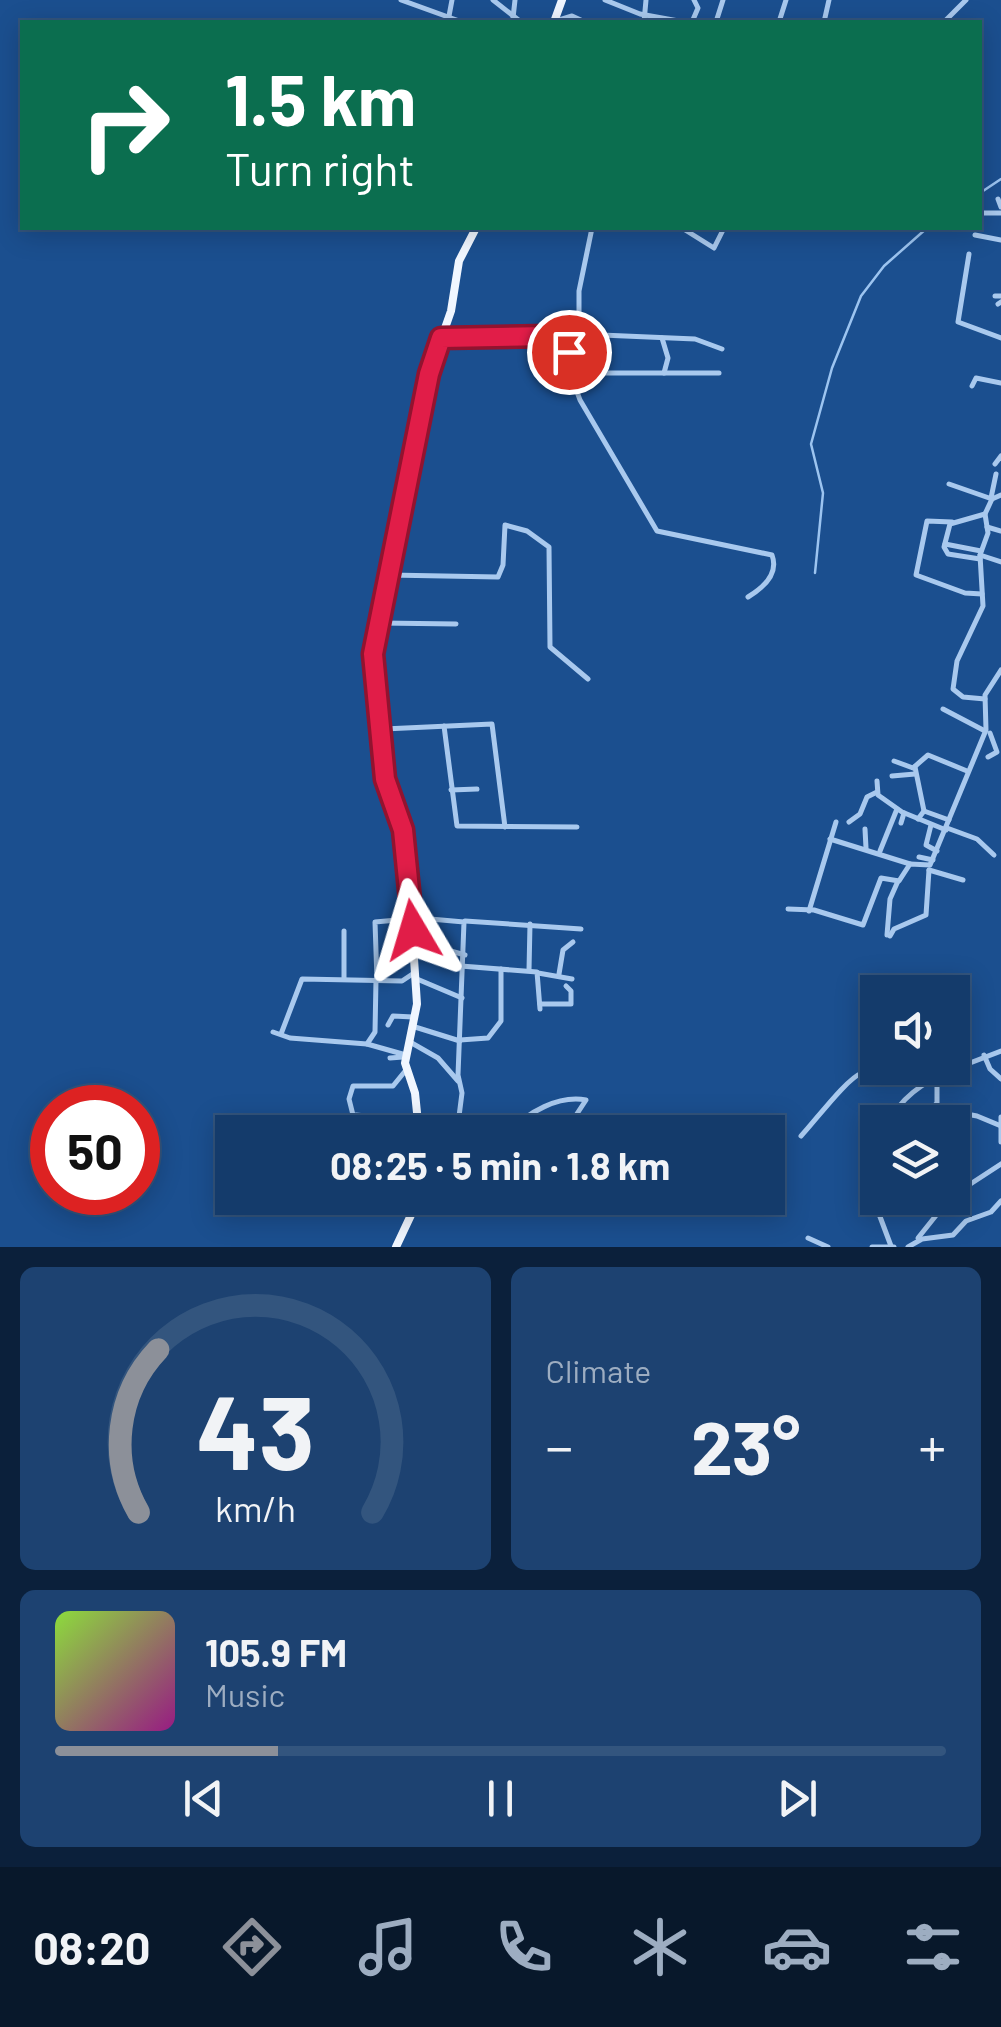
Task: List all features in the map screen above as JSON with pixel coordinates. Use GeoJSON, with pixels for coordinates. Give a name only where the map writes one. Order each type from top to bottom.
{"type":"FeatureCollection","features":[{"type":"Feature","properties":{"kind":"main road"},"geometry":{"type":"LineString","coordinates":[[558,20],[562,0]]}},
{"type":"Feature","properties":{"kind":"main road"},"geometry":{"type":"LineString","coordinates":[[418,1115],[416,1093],[406,1070],[406,1055],[415,1028],[417,953],[403,830],[385,779],[384,729],[373,661],[386,576],[429,374],[459,261],[475,230]]}},
{"type":"Feature","properties":{"kind":"main road"},"geometry":{"type":"LineString","coordinates":[[396,1247],[412,1215]]}},
{"type":"Feature","properties":{"kind":"street"},"geometry":{"type":"LineString","coordinates":[[401,0],[448,18],[452,0]]}},
{"type":"Feature","properties":{"kind":"street"},"geometry":{"type":"LineString","coordinates":[[493,0],[509,19]]}},
{"type":"Feature","properties":{"kind":"street"},"geometry":{"type":"LineString","coordinates":[[509,19],[515,0]]}},
{"type":"Feature","properties":{"kind":"street"},"geometry":{"type":"LineString","coordinates":[[606,0],[620,3],[644,19],[646,0]]}},
{"type":"Feature","properties":{"kind":"street"},"geometry":{"type":"LineString","coordinates":[[946,20],[962,1]]}},
{"type":"Feature","properties":{"kind":"street"},"geometry":{"type":"LineString","coordinates":[[998,199],[1001,210]]}},
{"type":"Feature","properties":{"kind":"street"},"geometry":{"type":"LineString","coordinates":[[565,353],[578,333],[579,291],[592,230]]}},
{"type":"Feature","properties":{"kind":"street"},"geometry":{"type":"LineString","coordinates":[[685,230],[714,248],[723,230]]}},
{"type":"Feature","properties":{"kind":"street"},"geometry":{"type":"LineString","coordinates":[[975,235],[1001,240]]}},
{"type":"Feature","properties":{"kind":"street"},"geometry":{"type":"LineString","coordinates":[[970,254],[958,322],[1001,338]]}},
{"type":"Feature","properties":{"kind":"street"},"geometry":{"type":"LineString","coordinates":[[442,336],[578,333],[695,339],[722,350]]}},
{"type":"Feature","properties":{"kind":"street"},"geometry":{"type":"LineString","coordinates":[[442,336],[548,336],[558,340],[578,395],[658,530],[772,555],[770,579],[748,597]]}},
{"type":"Feature","properties":{"kind":"street"},"geometry":{"type":"LineString","coordinates":[[662,338],[668,358],[664,373]]}},
{"type":"Feature","properties":{"kind":"street"},"geometry":{"type":"LineString","coordinates":[[571,373],[719,373]]}},
{"type":"Feature","properties":{"kind":"street"},"geometry":{"type":"LineString","coordinates":[[578,395],[588,375]]}},
{"type":"Feature","properties":{"kind":"street"},"geometry":{"type":"LineString","coordinates":[[972,386],[976,378],[1001,383]]}},
{"type":"Feature","properties":{"kind":"street"},"geometry":{"type":"LineString","coordinates":[[994,464],[1001,456]]}},
{"type":"Feature","properties":{"kind":"street"},"geometry":{"type":"LineString","coordinates":[[982,594],[965,594],[916,575],[928,521],[952,522],[984,514],[996,496],[996,474]]}},
{"type":"Feature","properties":{"kind":"street"},"geometry":{"type":"LineString","coordinates":[[950,484],[996,496]]}},
{"type":"Feature","properties":{"kind":"street"},"geometry":{"type":"LineString","coordinates":[[984,514],[982,606],[958,661],[953,690],[963,697],[985,699]]}},
{"type":"Feature","properties":{"kind":"street"},"geometry":{"type":"LineString","coordinates":[[952,522],[944,544],[1001,562]]}},
{"type":"Feature","properties":{"kind":"street"},"geometry":{"type":"LineString","coordinates":[[386,576],[498,577],[506,525],[528,532],[545,542],[551,557],[550,647],[588,678]]}},
{"type":"Feature","properties":{"kind":"street"},"geometry":{"type":"LineString","coordinates":[[986,527],[1001,529]]}},
{"type":"Feature","properties":{"kind":"street"},"geometry":{"type":"LineString","coordinates":[[378,623],[456,624]]}},
{"type":"Feature","properties":{"kind":"street"},"geometry":{"type":"LineString","coordinates":[[988,757],[997,752],[987,732],[985,699],[1001,670]]}},
{"type":"Feature","properties":{"kind":"street"},"geometry":{"type":"LineString","coordinates":[[943,709],[1001,736]]}},
{"type":"Feature","properties":{"kind":"street"},"geometry":{"type":"LineString","coordinates":[[384,729],[493,725],[505,827]]}},
{"type":"Feature","properties":{"kind":"street"},"geometry":{"type":"LineString","coordinates":[[444,726],[457,826],[576,827]]}},
{"type":"Feature","properties":{"kind":"street"},"geometry":{"type":"LineString","coordinates":[[910,864],[889,903],[888,936],[894,929],[926,915],[928,868],[987,732]]}},
{"type":"Feature","properties":{"kind":"street"},"geometry":{"type":"LineString","coordinates":[[892,776],[915,770],[928,755],[967,771]]}},
{"type":"Feature","properties":{"kind":"street"},"geometry":{"type":"LineString","coordinates":[[894,760],[915,770]]}},
{"type":"Feature","properties":{"kind":"street"},"geometry":{"type":"LineString","coordinates":[[915,770],[924,811],[918,819]]}},
{"type":"Feature","properties":{"kind":"street"},"geometry":{"type":"LineString","coordinates":[[876,781],[877,792],[897,809],[931,825],[977,839],[994,855]]}},
{"type":"Feature","properties":{"kind":"street"},"geometry":{"type":"LineString","coordinates":[[451,790],[477,789]]}},
{"type":"Feature","properties":{"kind":"street"},"geometry":{"type":"LineString","coordinates":[[849,822],[860,814],[866,797],[877,792]]}},
{"type":"Feature","properties":{"kind":"street"},"geometry":{"type":"LineString","coordinates":[[880,851],[897,809]]}},
{"type":"Feature","properties":{"kind":"street"},"geometry":{"type":"LineString","coordinates":[[924,811],[950,819]]}},
{"type":"Feature","properties":{"kind":"street"},"geometry":{"type":"LineString","coordinates":[[901,823],[904,813]]}},
{"type":"Feature","properties":{"kind":"street"},"geometry":{"type":"LineString","coordinates":[[809,911],[836,822]]}},
{"type":"Feature","properties":{"kind":"street"},"geometry":{"type":"LineString","coordinates":[[931,825],[925,840],[928,847],[930,842],[938,848]]}},
{"type":"Feature","properties":{"kind":"street"},"geometry":{"type":"LineString","coordinates":[[865,829],[866,848]]}},
{"type":"Feature","properties":{"kind":"street"},"geometry":{"type":"LineString","coordinates":[[830,838],[963,880]]}},
{"type":"Feature","properties":{"kind":"street"},"geometry":{"type":"LineString","coordinates":[[919,857],[933,860]]}},
{"type":"Feature","properties":{"kind":"street"},"geometry":{"type":"LineString","coordinates":[[788,909],[866,924],[881,878],[898,881]]}},
{"type":"Feature","properties":{"kind":"street"},"geometry":{"type":"LineString","coordinates":[[367,1044],[375,1029],[374,922],[412,920],[581,929]]}},
{"type":"Feature","properties":{"kind":"street"},"geometry":{"type":"LineString","coordinates":[[458,1081],[465,954],[463,922]]}},
{"type":"Feature","properties":{"kind":"street"},"geometry":{"type":"LineString","coordinates":[[529,970],[530,924]]}},
{"type":"Feature","properties":{"kind":"street"},"geometry":{"type":"LineString","coordinates":[[413,930],[424,932]]}},
{"type":"Feature","properties":{"kind":"street"},"geometry":{"type":"LineString","coordinates":[[344,931],[344,979]]}},
{"type":"Feature","properties":{"kind":"street"},"geometry":{"type":"LineString","coordinates":[[560,974],[563,950],[574,942]]}},
{"type":"Feature","properties":{"kind":"street"},"geometry":{"type":"LineString","coordinates":[[465,954],[426,944],[417,953],[464,968],[529,970],[572,979]]}},
{"type":"Feature","properties":{"kind":"street"},"geometry":{"type":"LineString","coordinates":[[415,1028],[460,1041],[488,1038],[500,1022],[501,969]]}},
{"type":"Feature","properties":{"kind":"street"},"geometry":{"type":"LineString","coordinates":[[538,973],[540,1006],[571,1004],[572,991],[566,986]]}},
{"type":"Feature","properties":{"kind":"street"},"geometry":{"type":"LineString","coordinates":[[406,1055],[367,1044],[277,1033],[302,979],[405,980],[417,975],[462,998]]}},
{"type":"Feature","properties":{"kind":"street"},"geometry":{"type":"LineString","coordinates":[[388,1025],[393,1016],[416,1016]]}},
{"type":"Feature","properties":{"kind":"street"},"geometry":{"type":"LineString","coordinates":[[410,1042],[438,1058],[458,1081],[462,1092],[459,1115]]}},
{"type":"Feature","properties":{"kind":"street"},"geometry":{"type":"LineString","coordinates":[[970,1061],[1001,1051]]}},
{"type":"Feature","properties":{"kind":"street"},"geometry":{"type":"LineString","coordinates":[[390,1058],[406,1055]]}},
{"type":"Feature","properties":{"kind":"street"},"geometry":{"type":"LineString","coordinates":[[984,1055],[992,1072],[1001,1079]]}},
{"type":"Feature","properties":{"kind":"street"},"geometry":{"type":"LineString","coordinates":[[353,1115],[349,1099],[354,1084],[394,1086],[406,1070]]}},
{"type":"Feature","properties":{"kind":"street"},"geometry":{"type":"LineString","coordinates":[[801,1136],[823,1117],[850,1077],[860,1076]]}},
{"type":"Feature","properties":{"kind":"street"},"geometry":{"type":"LineString","coordinates":[[900,1105],[926,1085]]}},
{"type":"Feature","properties":{"kind":"street"},"geometry":{"type":"LineString","coordinates":[[526,1115],[572,1098],[586,1100],[576,1115]]}},
{"type":"Feature","properties":{"kind":"street"},"geometry":{"type":"LineString","coordinates":[[1001,1117],[1001,1142]]}},
{"type":"Feature","properties":{"kind":"street"},"geometry":{"type":"LineString","coordinates":[[970,1118],[1000,1126]]}},
{"type":"Feature","properties":{"kind":"street"},"geometry":{"type":"LineString","coordinates":[[970,1186],[1001,1164]]}},
{"type":"Feature","properties":{"kind":"street"},"geometry":{"type":"LineString","coordinates":[[916,1241],[951,1236],[968,1220],[991,1212],[1001,1201]]}},
{"type":"Feature","properties":{"kind":"street"},"geometry":{"type":"LineString","coordinates":[[872,1247],[892,1246],[881,1215]]}},
{"type":"Feature","properties":{"kind":"street"},"geometry":{"type":"LineString","coordinates":[[908,1247],[937,1215]]}},
{"type":"Feature","properties":{"kind":"street"},"geometry":{"type":"LineString","coordinates":[[808,1238],[828,1247]]}},
{"type":"Feature","properties":{"kind":"waterway"},"geometry":{"type":"LineString","coordinates":[[982,192],[1001,179]]}},
{"type":"Feature","properties":{"kind":"waterway"},"geometry":{"type":"LineString","coordinates":[[815,573],[823,493],[811,444],[832,368],[861,296],[884,266],[925,230]]}},
{"type":"Feature","properties":{"kind":"route"},"geometry":{"type":"LineString","coordinates":[[413,930],[403,830],[385,779],[382,713],[373,654],[388,563],[418,439],[429,374],[441,338],[548,336],[558,340],[564,354],[569,352]]}}]}
